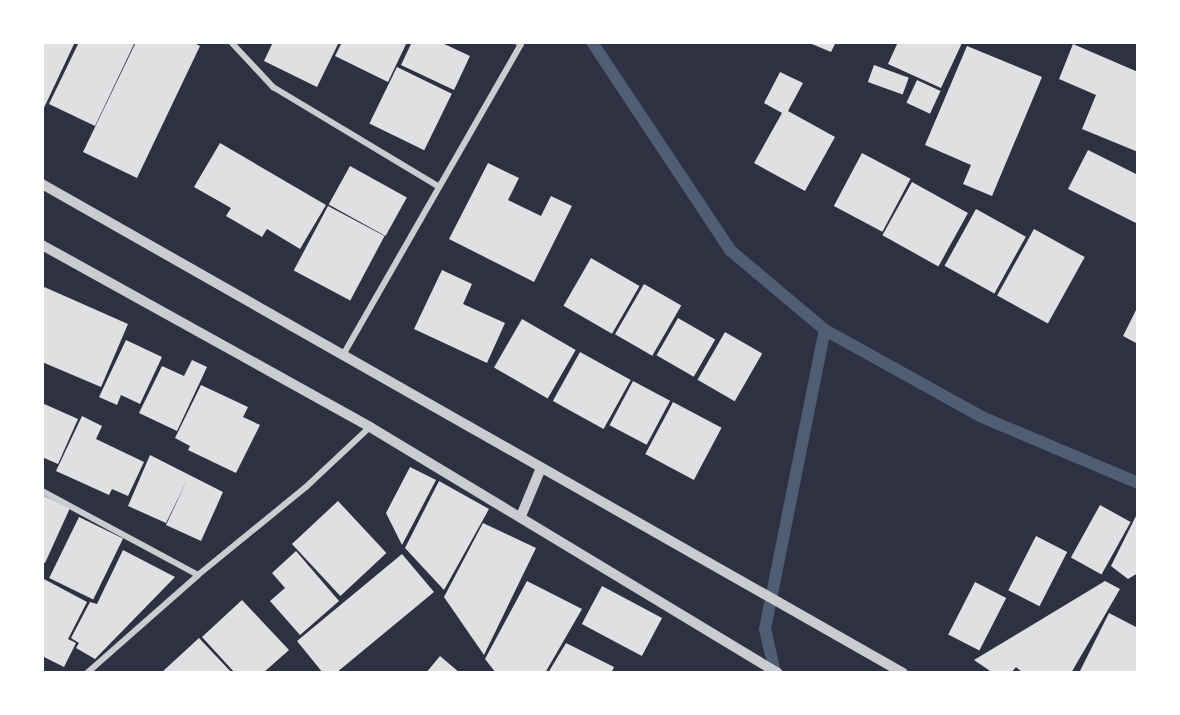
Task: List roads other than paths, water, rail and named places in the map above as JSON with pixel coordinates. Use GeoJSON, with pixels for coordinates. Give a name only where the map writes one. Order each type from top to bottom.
{"type":"FeatureCollection","features":[{"type":"Feature","properties":{"kind":"street"},"geometry":{"type":"LineString","coordinates":[[231,42],[273,87],[438,186]]}},
{"type":"Feature","properties":{"kind":"street"},"geometry":{"type":"LineString","coordinates":[[343,355],[519,43]]}},
{"type":"Feature","properties":{"kind":"street"},"geometry":{"type":"LineString","coordinates":[[42,184],[903,673]]}},
{"type":"Feature","properties":{"kind":"street"},"geometry":{"type":"LineString","coordinates":[[42,245],[370,426],[778,673]]}},
{"type":"Feature","properties":{"kind":"street"},"geometry":{"type":"LineString","coordinates":[[87,673],[198,575],[306,487],[370,426]]}},
{"type":"Feature","properties":{"kind":"street"},"geometry":{"type":"LineString","coordinates":[[521,516],[542,468]]}},
{"type":"Feature","properties":{"kind":"street"},"geometry":{"type":"LineString","coordinates":[[42,491],[198,575]]}},
{"type":"Feature","properties":{"kind":"waterway"},"geometry":{"type":"LineString","coordinates":[[592,42],[731,251],[825,330],[982,417],[1138,483]]}},
{"type":"Feature","properties":{"kind":"waterway"},"geometry":{"type":"LineString","coordinates":[[775,673],[765,629],[825,330]]}}]}
